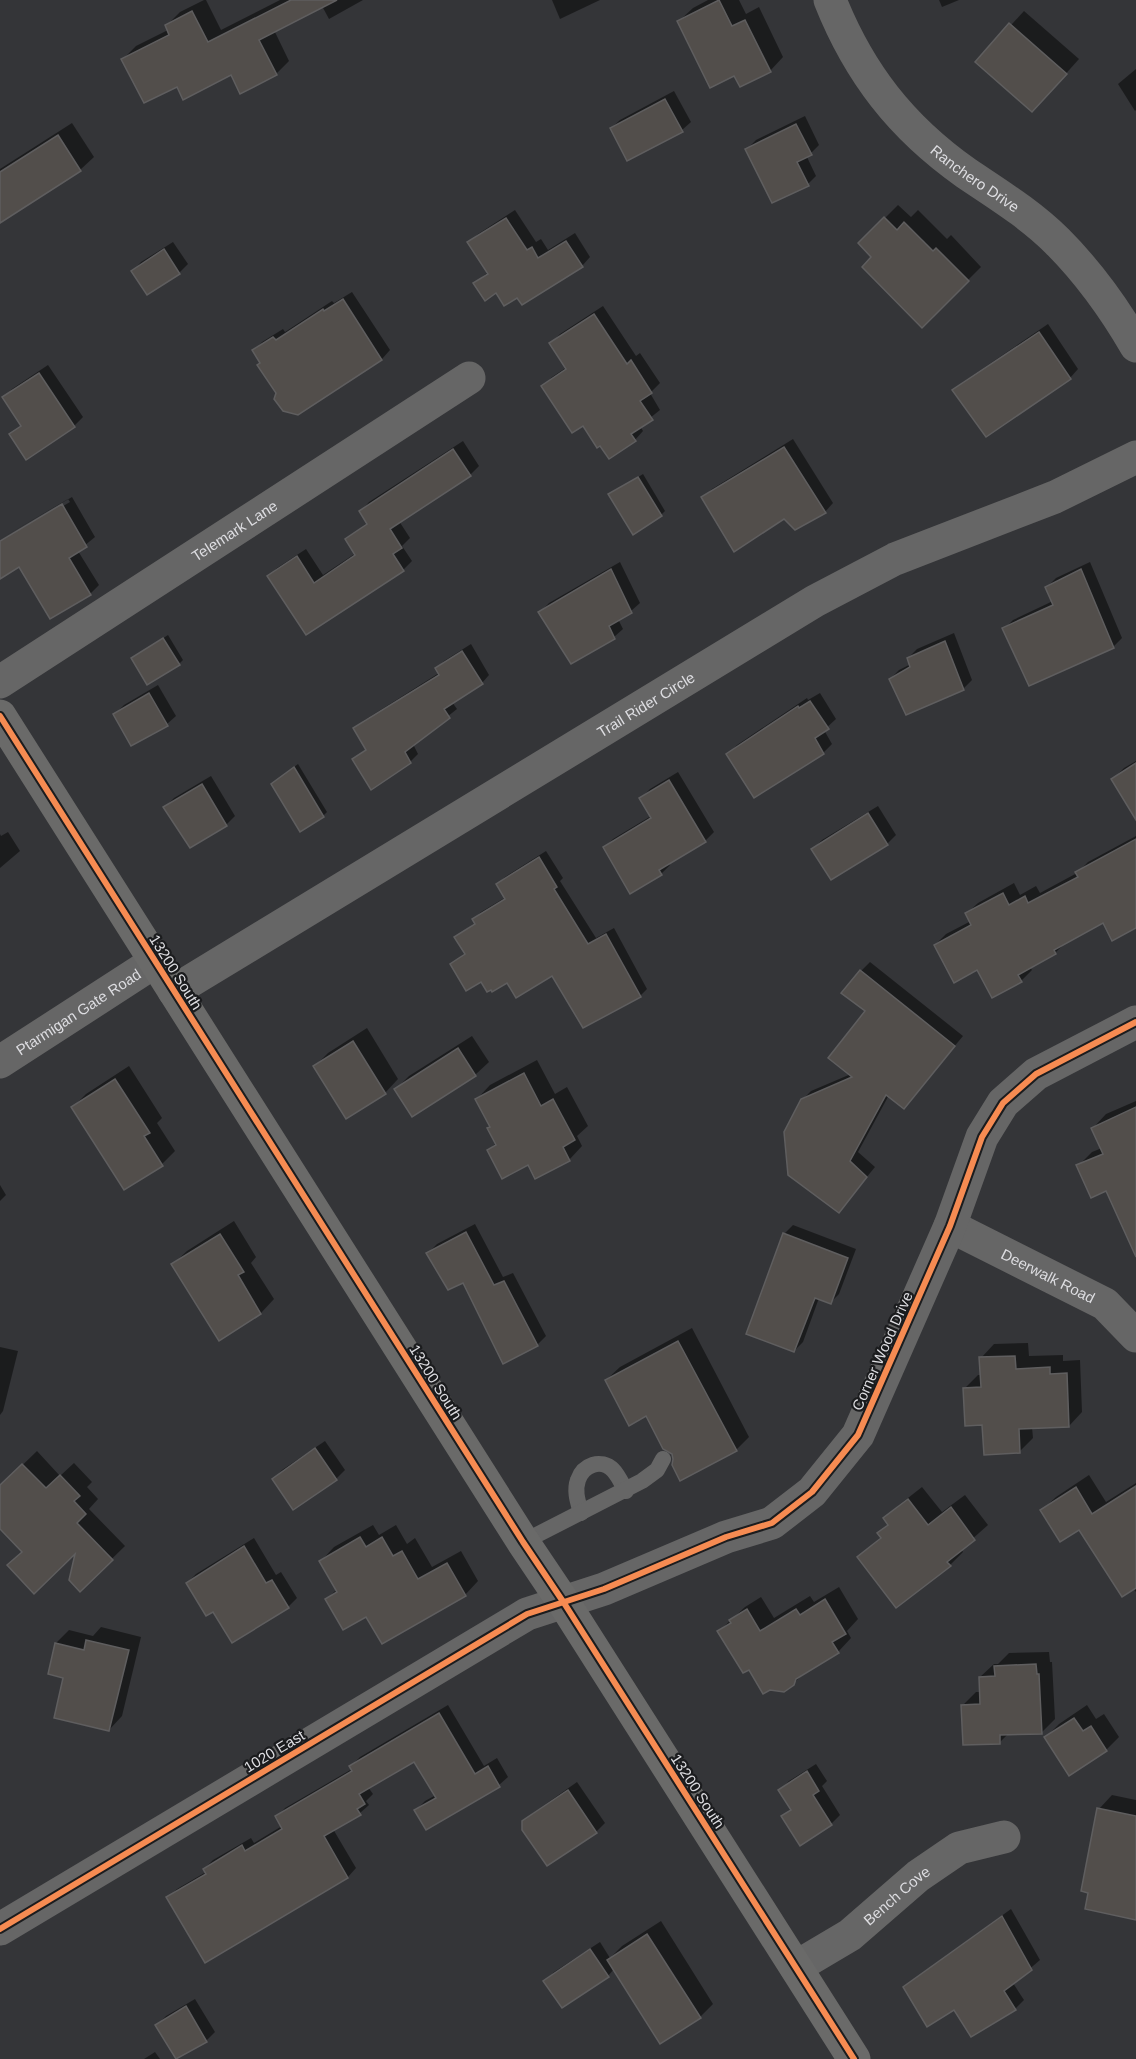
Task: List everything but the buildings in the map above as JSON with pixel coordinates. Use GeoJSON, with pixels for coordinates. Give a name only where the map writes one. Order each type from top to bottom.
{"type":"FeatureCollection","features":[{"type":"Feature","properties":{"kind":"street","name":"Ranchero Drive"},"geometry":{"type":"LineString","coordinates":[[830,0],[841,28],[864,70],[892,108],[926,142],[1017,207],[1056,240],[1093,280],[1136,346]]}},
{"type":"Feature","properties":{"kind":"street","name":"Telemark Lane"},"geometry":{"type":"LineString","coordinates":[[0,682],[469,378]]}},
{"type":"Feature","properties":{"kind":"street","name":"Trail Rider Circle"},"geometry":{"type":"LineString","coordinates":[[174,991],[844,585],[895,559],[1055,497],[1136,457]]}},
{"type":"Feature","properties":{"kind":"street","name":"13200 South"},"geometry":{"type":"LineString","coordinates":[[0,717],[854,2059]]}},
{"type":"Feature","properties":{"kind":"street","name":"Ptarmigan Gate Road"},"geometry":{"type":"LineString","coordinates":[[0,1062],[156,961]]}},
{"type":"Feature","properties":{"kind":"street","name":"Corner Wood Drive"},"geometry":{"type":"LineString","coordinates":[[564,1602],[604,1589],[726,1537],[772,1522],[813,1492],[858,1436],[950,1226],[982,1137],[1003,1103],[1036,1074],[1136,1022]]}},
{"type":"Feature","properties":{"kind":"street","name":"Deerwalk Road"},"geometry":{"type":"LineString","coordinates":[[950,1226],[1105,1304],[1136,1336]]}},
{"type":"Feature","properties":{"kind":"street","name":"1020 East"},"geometry":{"type":"LineString","coordinates":[[0,1929],[527,1614],[564,1602]]}},
{"type":"Feature","properties":{"kind":"street","name":"Bench Cove"},"geometry":{"type":"LineString","coordinates":[[796,1967],[850,1935],[918,1876],[959,1848],[1004,1837]]}},
{"type":"Feature","properties":{"kind":"lane"},"geometry":{"type":"LineString","coordinates":[[523,1542],[626,1491],[657,1470],[663,1459]]}},
{"type":"Feature","properties":{"kind":"lane"},"geometry":{"type":"LineString","coordinates":[[581,1513],[576,1496],[577,1481],[588,1467],[597,1463],[613,1470],[626,1491]]}},
{"type":"Feature","properties":{"kind":"cycle path"},"geometry":{"type":"LineString","coordinates":[[0,716],[523,1542],[854,2059]]}},
{"type":"Feature","properties":{"kind":"cycle path"},"geometry":{"type":"LineString","coordinates":[[0,1929],[527,1614],[604,1589],[726,1537],[772,1523],[812,1492],[858,1435],[950,1226],[982,1137],[1003,1103],[1036,1074],[1136,1022]]}}]}
